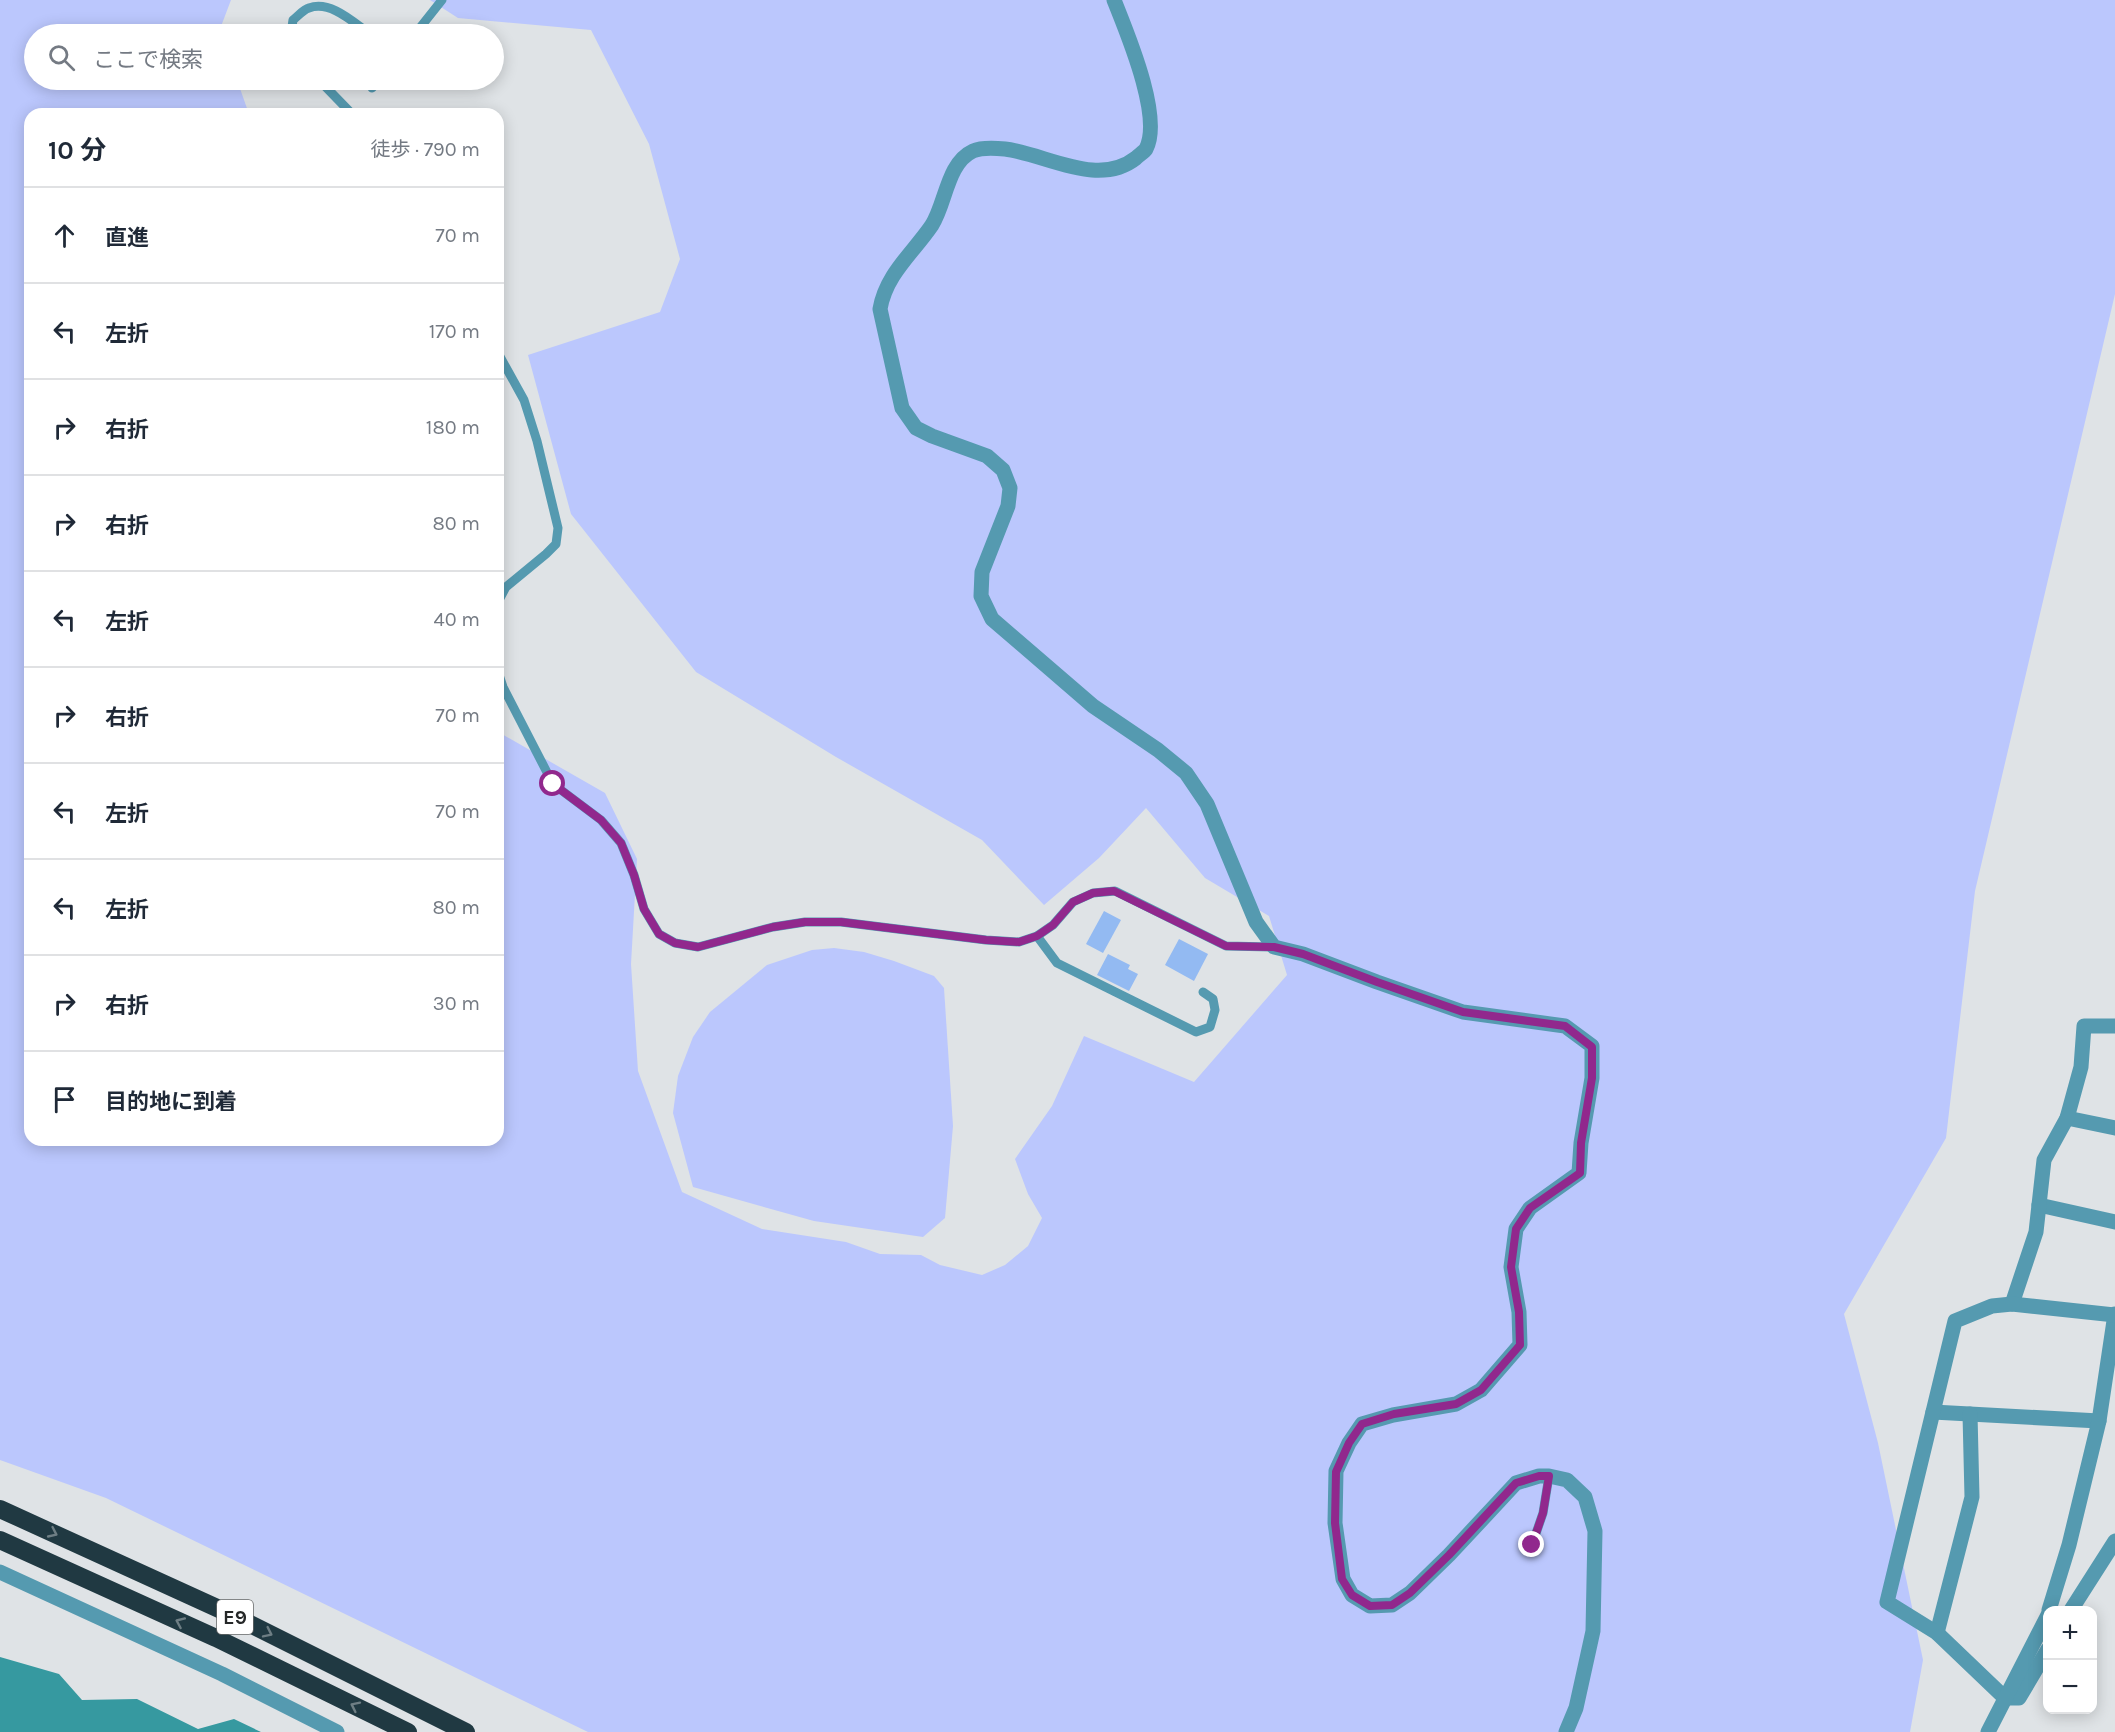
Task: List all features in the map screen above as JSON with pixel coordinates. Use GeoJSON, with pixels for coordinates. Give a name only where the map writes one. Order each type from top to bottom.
{"type":"FeatureCollection","features":[{"type":"Feature","properties":{"kind":"highway","name":"E9"},"geometry":{"type":"LineString","coordinates":[[0,1509],[228,1613],[466,1732]]}},
{"type":"Feature","properties":{"kind":"highway","name":"E9"},"geometry":{"type":"LineString","coordinates":[[0,1540],[216,1638],[408,1732]]}},
{"type":"Feature","properties":{"kind":"street"},"geometry":{"type":"LineString","coordinates":[[1114,0],[1134,51],[1148,101],[1151,127],[1146,150],[1132,161],[1114,170],[1089,171],[1018,151],[993,148],[974,151],[959,161],[938,216],[918,245],[893,274],[882,294],[880,309],[902,408],[916,428],[987,456],[1003,470],[1010,488],[1008,506],[982,572],[981,596],[992,619],[1093,706],[1158,750],[1186,773],[1207,804],[1256,922],[1274,947],[1303,954],[1463,1012],[1565,1026],[1592,1047],[1592,1078],[1581,1143],[1580,1173],[1530,1208],[1516,1229],[1511,1267],[1519,1312],[1520,1345],[1481,1390],[1456,1404],[1394,1414],[1362,1424],[1349,1443],[1336,1472],[1335,1523],[1342,1579],[1352,1595],[1370,1606],[1392,1605],[1410,1593],[1516,1483],[1539,1476],[1549,1476],[1567,1480],[1586,1497],[1595,1531],[1593,1631],[1576,1707],[1566,1732]]}},
{"type":"Feature","properties":{"kind":"street"},"geometry":{"type":"LineString","coordinates":[[2012,1304],[2036,1232],[2044,1160],[2067,1118],[2081,1067],[2084,1026],[2115,1026]]}},
{"type":"Feature","properties":{"kind":"street"},"geometry":{"type":"LineString","coordinates":[[2067,1118],[2115,1128]]}},
{"type":"Feature","properties":{"kind":"street"},"geometry":{"type":"LineString","coordinates":[[2039,1205],[2115,1222]]}},
{"type":"Feature","properties":{"kind":"street"},"geometry":{"type":"LineString","coordinates":[[2043,1657],[2019,1698],[2005,1698],[1938,1633],[1887,1602],[1955,1321],[1992,1306],[2012,1304],[2115,1315],[2099,1421],[2070,1545],[2051,1606]]}},
{"type":"Feature","properties":{"kind":"street"},"geometry":{"type":"LineString","coordinates":[[1933,1412],[2099,1421]]}},
{"type":"Feature","properties":{"kind":"street"},"geometry":{"type":"LineString","coordinates":[[1938,1633],[1972,1497],[1970,1414]]}},
{"type":"Feature","properties":{"kind":"street"},"geometry":{"type":"LineString","coordinates":[[2074,1606],[2115,1541]]}},
{"type":"Feature","properties":{"kind":"street"},"geometry":{"type":"LineString","coordinates":[[0,1572],[222,1674],[337,1732]]}},
{"type":"Feature","properties":{"kind":"street"},"geometry":{"type":"LineString","coordinates":[[1988,1732],[2043,1625]]}},
{"type":"Feature","properties":{"kind":"lane"},"geometry":{"type":"LineString","coordinates":[[423,24],[442,0]]}},
{"type":"Feature","properties":{"kind":"lane"},"geometry":{"type":"LineString","coordinates":[[292,24],[293,20],[308,8],[324,6],[344,15],[356,24]]}},
{"type":"Feature","properties":{"kind":"lane"},"geometry":{"type":"LineString","coordinates":[[329,90],[346,108]]}},
{"type":"Feature","properties":{"kind":"lane"},"geometry":{"type":"LineString","coordinates":[[504,364],[524,400],[537,441],[558,528],[556,544],[504,592]]}},
{"type":"Feature","properties":{"kind":"lane"},"geometry":{"type":"LineString","coordinates":[[504,689],[553,784],[601,820],[621,843],[644,909],[659,934],[675,943],[698,947],[773,927],[805,922],[841,922],[1019,942],[1037,936],[1053,925],[1073,902],[1093,893],[1114,891],[1226,946],[1274,947]]}},
{"type":"Feature","properties":{"kind":"lane"},"geometry":{"type":"LineString","coordinates":[[1037,936],[1057,963],[1196,1032],[1210,1027],[1215,1010],[1213,999],[1203,992]]}},
{"type":"Feature","properties":{"kind":"lane"},"geometry":{"type":"LineString","coordinates":[[1532,1545],[1543,1513],[1549,1476]]}},
{"type":"Feature","properties":{"kind":"shaded area"},"geometry":{"type":"Polygon","coordinates":[[[0,0],[231,0],[222,24],[24,24],[24,90],[241,90],[247,108],[24,108],[24,1146],[504,1146],[504,735],[605,793],[637,859],[631,964],[638,1071],[682,1192],[762,1229],[846,1242],[880,1254],[921,1255],[940,1265],[982,1275],[1005,1265],[1028,1246],[1042,1218],[1028,1194],[1015,1159],[1052,1106],[1084,1036],[1194,1082],[1287,975],[1269,916],[1205,878],[1146,808],[1099,858],[1044,905],[982,840],[836,757],[696,672],[571,514],[528,355],[660,312],[680,259],[649,144],[591,30],[458,18],[430,0],[2115,0],[2115,294],[1975,891],[1946,1138],[1844,1314],[1878,1443],[1923,1660],[1910,1732],[588,1732],[106,1498],[0,1460],[0,0]]]}},
{"type":"Feature","properties":{"kind":"shaded area"},"geometry":{"type":"Polygon","coordinates":[[[834,948],[864,952],[894,961],[934,976],[944,988],[953,1126],[945,1218],[923,1237],[814,1221],[693,1187],[673,1113],[678,1076],[693,1037],[710,1012],[767,965],[812,950],[834,948]]]}},
{"type":"Feature","properties":{"kind":"shaded area"},"geometry":{"type":"Polygon","coordinates":[[[0,1657],[59,1674],[82,1700],[137,1699],[198,1729],[234,1719],[261,1732],[0,1732],[0,1657]]]}},
{"type":"Feature","properties":{"kind":"building"},"geometry":{"type":"Polygon","coordinates":[[[1104,911],[1121,920],[1103,953],[1086,944],[1104,911]]]}},
{"type":"Feature","properties":{"kind":"building"},"geometry":{"type":"Polygon","coordinates":[[[1179,939],[1208,954],[1194,981],[1165,965],[1179,939]]]}},
{"type":"Feature","properties":{"kind":"building"},"geometry":{"type":"Polygon","coordinates":[[[1108,954],[1130,965],[1128,969],[1138,974],[1129,991],[1097,975],[1108,954]]]}},
{"type":"Feature","properties":{"kind":"route"},"geometry":{"type":"LineString","coordinates":[[553,784],[601,820],[621,843],[644,909],[659,934],[675,943],[698,947],[773,927],[805,922],[841,922],[1019,942],[1037,936],[1053,925],[1073,902],[1093,893],[1114,891],[1226,946],[1274,947],[1303,954],[1463,1012],[1565,1026],[1592,1047],[1592,1078],[1581,1143],[1580,1173],[1530,1208],[1516,1229],[1511,1267],[1519,1312],[1520,1345],[1481,1390],[1456,1404],[1394,1414],[1362,1424],[1349,1443],[1336,1472],[1335,1523],[1342,1579],[1352,1595],[1370,1606],[1392,1605],[1410,1593],[1516,1483],[1539,1476],[1549,1476],[1543,1513],[1532,1545]]}}]}
